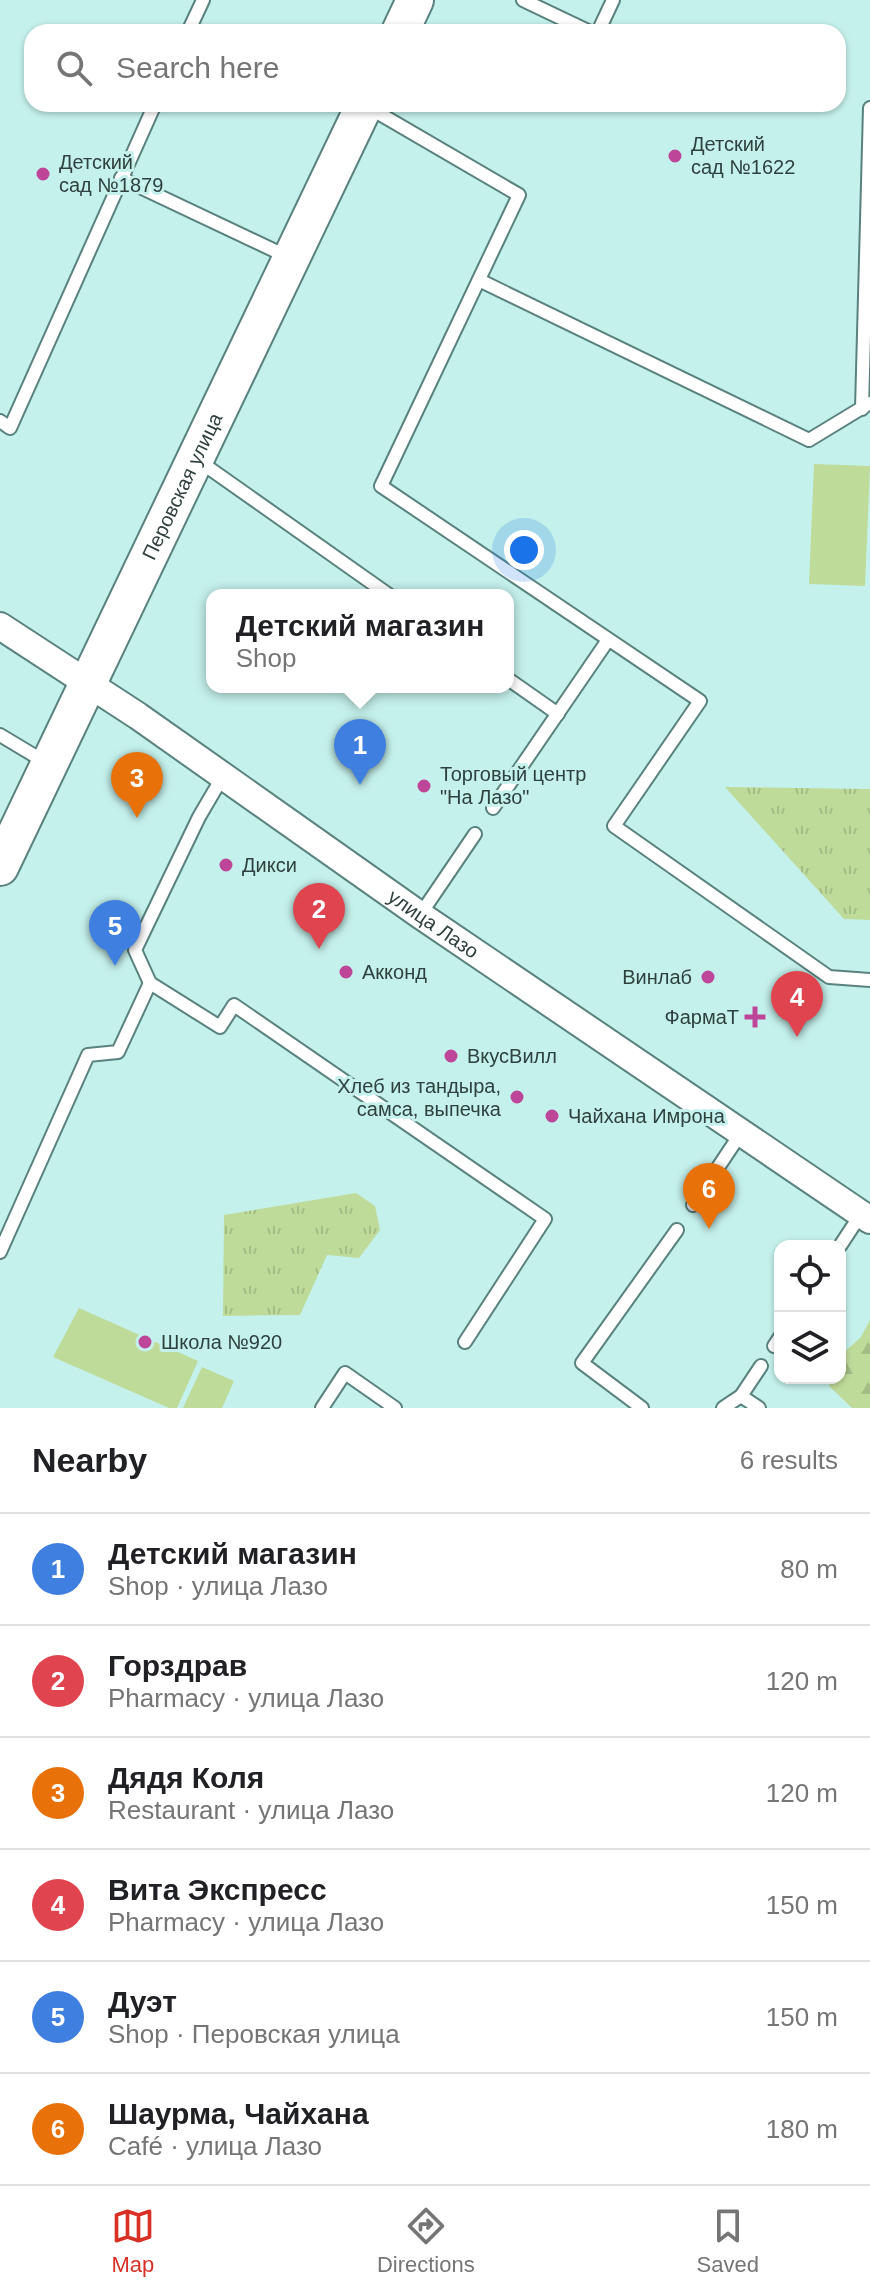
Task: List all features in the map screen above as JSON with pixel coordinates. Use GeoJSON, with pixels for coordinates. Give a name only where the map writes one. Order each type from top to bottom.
{"type":"FeatureCollection","features":[{"type":"Feature","properties":{"kind":"main road"},"geometry":{"type":"LineString","coordinates":[[404,24],[415,0]]}},
{"type":"Feature","properties":{"kind":"main road","name":"Перовская улица"},"geometry":{"type":"LineString","coordinates":[[0,867],[362,112]]}},
{"type":"Feature","properties":{"kind":"street","name":"улица Лазо"},"geometry":{"type":"LineString","coordinates":[[0,626],[866,1217]]}},
{"type":"Feature","properties":{"kind":"lane"},"geometry":{"type":"LineString","coordinates":[[186,0],[201,4],[192,24]]}},
{"type":"Feature","properties":{"kind":"lane"},"geometry":{"type":"LineString","coordinates":[[523,0],[573,24]]}},
{"type":"Feature","properties":{"kind":"lane"},"geometry":{"type":"LineString","coordinates":[[602,24],[613,0]]}},
{"type":"Feature","properties":{"kind":"lane"},"geometry":{"type":"LineString","coordinates":[[479,280],[809,440],[866,406],[870,108]]}},
{"type":"Feature","properties":{"kind":"lane"},"geometry":{"type":"LineString","coordinates":[[0,421],[10,428],[151,112]]}},
{"type":"Feature","properties":{"kind":"lane"},"geometry":{"type":"LineString","coordinates":[[377,112],[519,195],[381,486],[700,701],[614,826],[829,977],[870,980]]}},
{"type":"Feature","properties":{"kind":"lane"},"geometry":{"type":"LineString","coordinates":[[121,178],[291,258]]}},
{"type":"Feature","properties":{"kind":"lane"},"geometry":{"type":"LineString","coordinates":[[195,458],[381,589]]}},
{"type":"Feature","properties":{"kind":"lane"},"geometry":{"type":"LineString","coordinates":[[493,808],[608,640]]}},
{"type":"Feature","properties":{"kind":"lane"},"geometry":{"type":"LineString","coordinates":[[514,683],[558,714]]}},
{"type":"Feature","properties":{"kind":"lane"},"geometry":{"type":"LineString","coordinates":[[0,735],[49,764]]}},
{"type":"Feature","properties":{"kind":"lane"},"geometry":{"type":"LineString","coordinates":[[223,776],[199,817],[135,950],[150,983],[220,1027],[234,1005],[545,1219],[465,1342]]}},
{"type":"Feature","properties":{"kind":"lane"},"geometry":{"type":"LineString","coordinates":[[420,915],[475,834]]}},
{"type":"Feature","properties":{"kind":"lane"},"geometry":{"type":"LineString","coordinates":[[0,1252],[88,1055],[118,1052],[150,983]]}},
{"type":"Feature","properties":{"kind":"lane"},"geometry":{"type":"LineString","coordinates":[[693,1205],[741,1133]]}},
{"type":"Feature","properties":{"kind":"lane"},"geometry":{"type":"LineString","coordinates":[[845,1240],[866,1217]]}},
{"type":"Feature","properties":{"kind":"lane"},"geometry":{"type":"LineString","coordinates":[[642,1408],[582,1363],[677,1230]]}},
{"type":"Feature","properties":{"kind":"lane"},"geometry":{"type":"LineString","coordinates":[[723,1408],[741,1396],[761,1366]]}},
{"type":"Feature","properties":{"kind":"lane"},"geometry":{"type":"LineString","coordinates":[[322,1408],[345,1373],[395,1408]]}},
{"type":"Feature","properties":{"kind":"lane"},"geometry":{"type":"LineString","coordinates":[[741,1396],[759,1408]]}},
{"type":"Feature","properties":{"kind":"green space"},"geometry":{"type":"Polygon","coordinates":[[[814,464],[870,466],[865,586],[809,584],[814,464]]]}},
{"type":"Feature","properties":{"kind":"green space"},"geometry":{"type":"Polygon","coordinates":[[[725,787],[870,789],[870,920],[844,919],[725,787]]]}},
{"type":"Feature","properties":{"kind":"green space"},"geometry":{"type":"Polygon","coordinates":[[[356,1193],[375,1206],[380,1230],[359,1258],[327,1255],[300,1315],[223,1316],[224,1215],[356,1193]]]}},
{"type":"Feature","properties":{"kind":"green space"},"geometry":{"type":"Polygon","coordinates":[[[79,1308],[198,1361],[177,1408],[169,1408],[53,1357],[79,1308]]]}},
{"type":"Feature","properties":{"kind":"green space"},"geometry":{"type":"Polygon","coordinates":[[[870,1320],[870,1408],[852,1408],[829,1386],[846,1384],[846,1351],[861,1337],[870,1320]]]}},
{"type":"Feature","properties":{"kind":"green space"},"geometry":{"type":"Polygon","coordinates":[[[202,1367],[234,1381],[222,1408],[183,1408],[202,1367]]]}},
{"type":"Feature","properties":{"kind":"place","name":"Детский сад №1622"},"geometry":{"type":"Point","coordinates":[675,156]}},
{"type":"Feature","properties":{"kind":"place","name":"Детский сад №1879"},"geometry":{"type":"Point","coordinates":[43,174]}},
{"type":"Feature","properties":{"kind":"place","name":"Детский магазин"},"geometry":{"type":"Point","coordinates":[360,785]}},
{"type":"Feature","properties":{"kind":"place","name":"Торговый центр \"На Лазо\""},"geometry":{"type":"Point","coordinates":[424,786]}},
{"type":"Feature","properties":{"kind":"place","name":"Дядя Коля"},"geometry":{"type":"Point","coordinates":[137,818]}},
{"type":"Feature","properties":{"kind":"place","name":"Дикси"},"geometry":{"type":"Point","coordinates":[226,865]}},
{"type":"Feature","properties":{"kind":"place","name":"Горздрав"},"geometry":{"type":"Point","coordinates":[319,949]}},
{"type":"Feature","properties":{"kind":"place","name":"Дуэт"},"geometry":{"type":"Point","coordinates":[115,966]}},
{"type":"Feature","properties":{"kind":"place","name":"Акконд"},"geometry":{"type":"Point","coordinates":[346,972]}},
{"type":"Feature","properties":{"kind":"place","name":"Винлаб"},"geometry":{"type":"Point","coordinates":[708,977]}},
{"type":"Feature","properties":{"kind":"place","name":"ФармаТ"},"geometry":{"type":"Point","coordinates":[755,1017]}},
{"type":"Feature","properties":{"kind":"place","name":"Вита Экспресс"},"geometry":{"type":"Point","coordinates":[797,1037]}},
{"type":"Feature","properties":{"kind":"place","name":"ВкусВилл"},"geometry":{"type":"Point","coordinates":[451,1056]}},
{"type":"Feature","properties":{"kind":"place","name":"Хлеб из тандыра, самса, выпечка"},"geometry":{"type":"Point","coordinates":[517,1097]}},
{"type":"Feature","properties":{"kind":"place","name":"Чайхана Имрона"},"geometry":{"type":"Point","coordinates":[552,1116]}},
{"type":"Feature","properties":{"kind":"place","name":"Шаурма, Чайхана"},"geometry":{"type":"Point","coordinates":[709,1229]}},
{"type":"Feature","properties":{"kind":"place","name":"Школа №920"},"geometry":{"type":"Point","coordinates":[145,1342]}}]}
